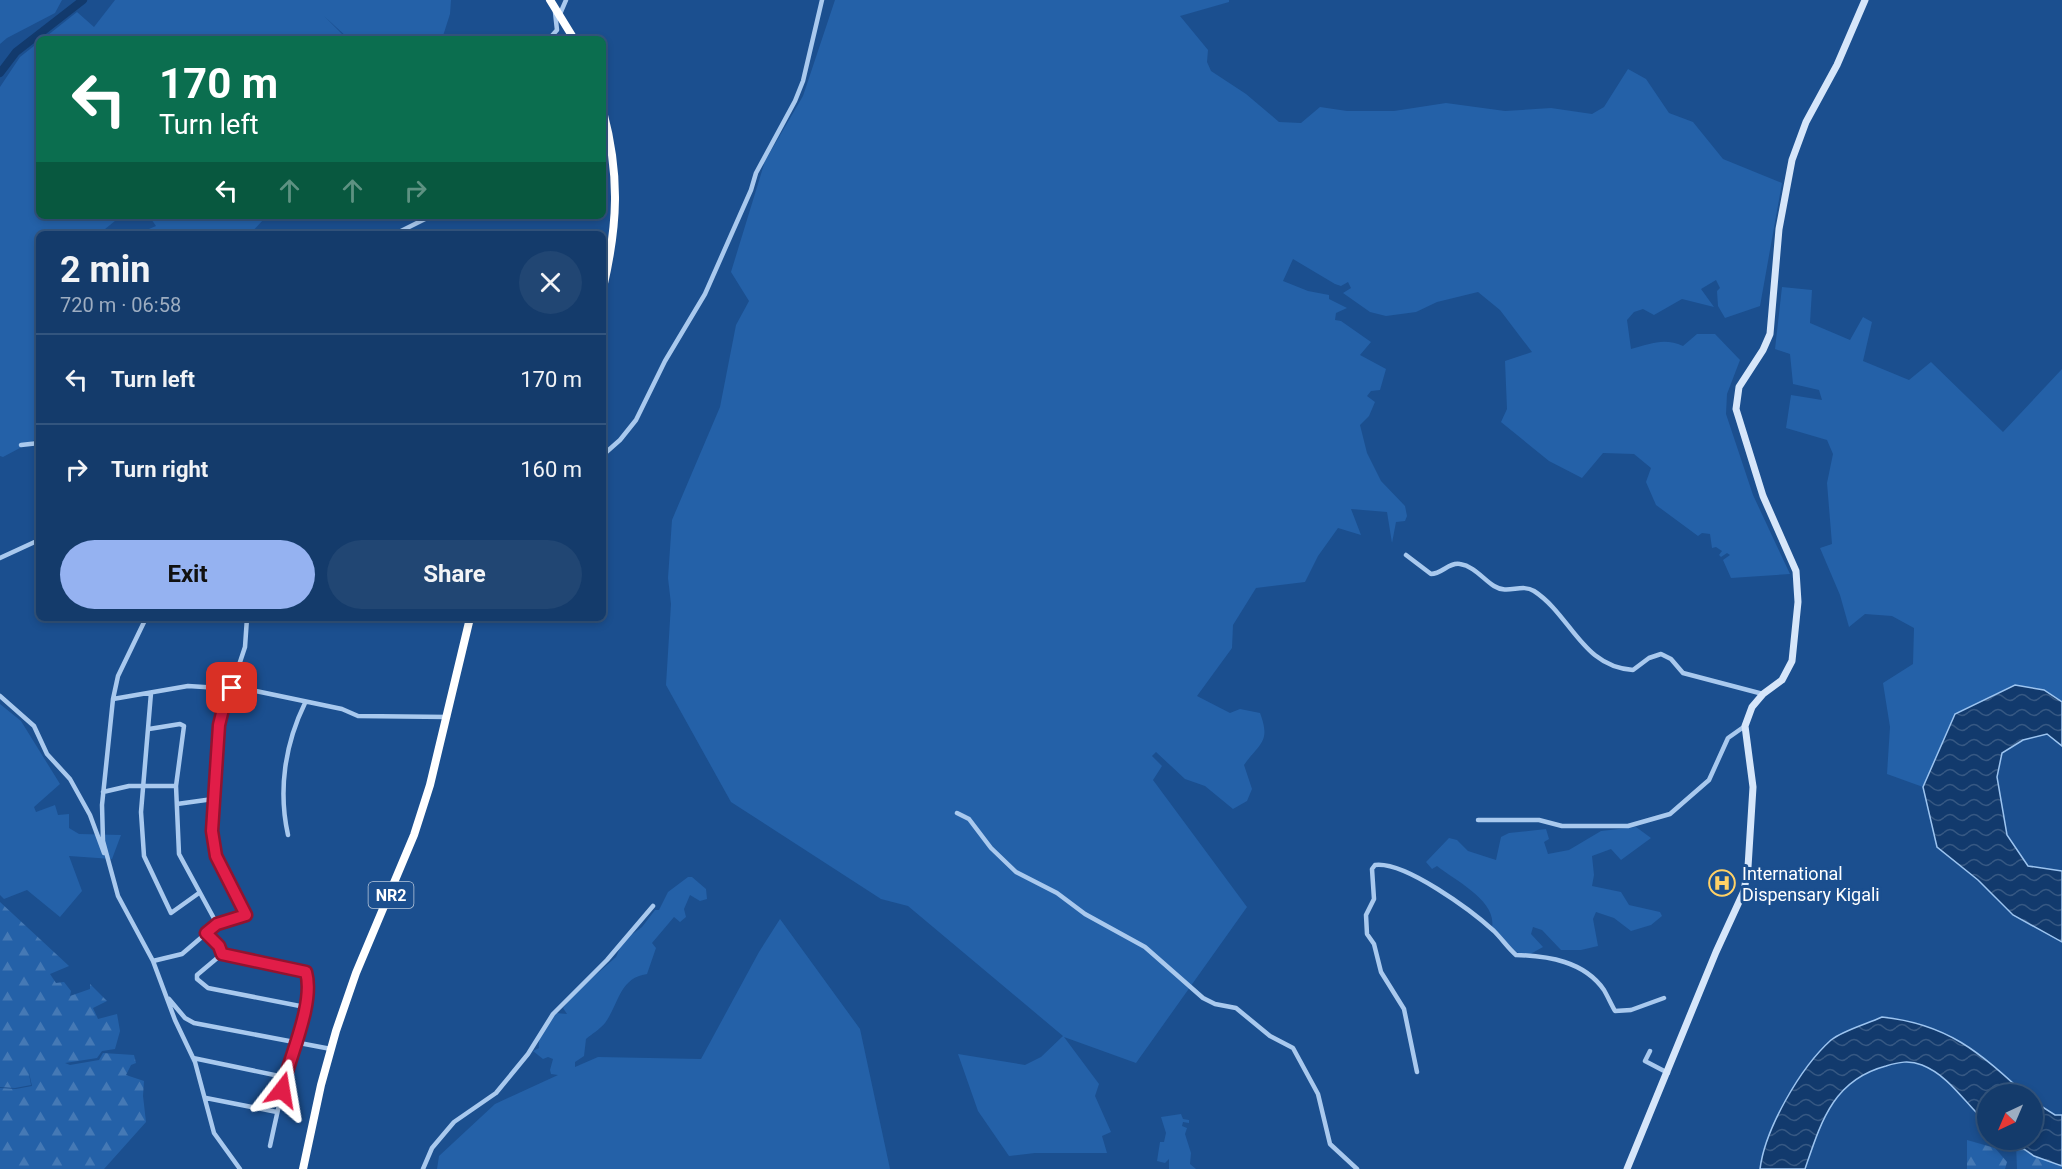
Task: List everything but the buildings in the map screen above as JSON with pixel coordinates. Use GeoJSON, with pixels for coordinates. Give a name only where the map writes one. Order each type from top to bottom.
{"type":"FeatureCollection","features":[{"type":"Feature","properties":{"kind":"highway"},"geometry":{"type":"LineString","coordinates":[[552,3],[572,36]]}},
{"type":"Feature","properties":{"kind":"highway"},"geometry":{"type":"LineString","coordinates":[[606,129],[615,182],[616,212],[614,240],[606,275]]}},
{"type":"Feature","properties":{"kind":"highway","name":"NR2"},"geometry":{"type":"LineString","coordinates":[[303,1169],[330,1049],[356,973],[414,835],[448,717],[469,621]]}},
{"type":"Feature","properties":{"kind":"main road"},"geometry":{"type":"LineString","coordinates":[[1627,1169],[1716,951],[1744,891],[1748,867],[1753,787],[1745,726],[1752,707],[1763,694],[1782,680],[1792,661],[1796,636],[1797,582],[1790,554],[1763,496],[1740,429],[1736,399],[1743,378],[1763,351],[1770,334],[1779,229],[1798,139],[1837,65],[1865,0]]}},
{"type":"Feature","properties":{"kind":"street"},"geometry":{"type":"LineString","coordinates":[[560,14],[566,0]]}},
{"type":"Feature","properties":{"kind":"street"},"geometry":{"type":"LineString","coordinates":[[606,452],[620,440],[636,420],[724,254],[756,173],[789,113],[803,81],[822,0]]}},
{"type":"Feature","properties":{"kind":"street"},"geometry":{"type":"LineString","coordinates":[[552,3],[557,30],[552,36]]}},
{"type":"Feature","properties":{"kind":"street"},"geometry":{"type":"LineString","coordinates":[[401,231],[425,219]]}},
{"type":"Feature","properties":{"kind":"street"},"geometry":{"type":"LineString","coordinates":[[21,445],[36,443]]}},
{"type":"Feature","properties":{"kind":"street"},"geometry":{"type":"LineString","coordinates":[[0,558],[36,541]]}},
{"type":"Feature","properties":{"kind":"street"},"geometry":{"type":"LineString","coordinates":[[1406,555],[1431,574],[1440,573],[1452,564],[1464,564],[1501,590],[1523,587],[1533,591],[1542,597],[1585,647],[1606,663],[1633,670],[1649,658],[1661,654],[1671,659],[1683,673],[1763,694]]}},
{"type":"Feature","properties":{"kind":"street"},"geometry":{"type":"LineString","coordinates":[[106,858],[102,824],[103,792],[113,699],[122,666],[144,621]]}},
{"type":"Feature","properties":{"kind":"street"},"geometry":{"type":"LineString","coordinates":[[153,962],[182,954],[217,924],[246,915],[214,849],[213,799],[219,725],[245,647],[248,621]]}},
{"type":"Feature","properties":{"kind":"street"},"geometry":{"type":"LineString","coordinates":[[113,699],[188,686],[232,688],[342,709],[358,716],[448,717]]}},
{"type":"Feature","properties":{"kind":"street"},"geometry":{"type":"LineString","coordinates":[[151,693],[141,812],[144,856],[171,913],[199,892]]}},
{"type":"Feature","properties":{"kind":"street"},"geometry":{"type":"LineString","coordinates":[[0,696],[34,726],[47,753],[70,779],[90,815],[125,912],[153,962],[193,1058],[214,1133],[240,1169]]}},
{"type":"Feature","properties":{"kind":"street"},"geometry":{"type":"LineString","coordinates":[[288,835],[284,800],[286,758],[293,728],[305,703]]}},
{"type":"Feature","properties":{"kind":"street"},"geometry":{"type":"LineString","coordinates":[[149,729],[180,724],[184,726],[176,786],[179,854],[217,924]]}},
{"type":"Feature","properties":{"kind":"street"},"geometry":{"type":"LineString","coordinates":[[1478,820],[1528,820],[1562,826],[1628,826],[1670,814],[1709,780],[1728,738],[1745,726]]}},
{"type":"Feature","properties":{"kind":"street"},"geometry":{"type":"LineString","coordinates":[[103,792],[143,786],[176,786]]}},
{"type":"Feature","properties":{"kind":"street"},"geometry":{"type":"LineString","coordinates":[[177,804],[213,799]]}},
{"type":"Feature","properties":{"kind":"street"},"geometry":{"type":"LineString","coordinates":[[957,813],[974,823],[991,848],[1016,872],[1057,893],[1085,914],[1145,947],[1203,998],[1215,1004],[1236,1008],[1270,1036],[1293,1048],[1318,1094],[1330,1144],[1357,1169]]}},
{"type":"Feature","properties":{"kind":"street"},"geometry":{"type":"LineString","coordinates":[[1417,1072],[1404,1009],[1381,972],[1374,944],[1367,934],[1366,915],[1374,899],[1372,869],[1375,865],[1390,865],[1421,878],[1494,932],[1516,956],[1546,956],[1580,969],[1600,985],[1615,1011],[1631,1010],[1664,998]]}},
{"type":"Feature","properties":{"kind":"street"},"geometry":{"type":"LineString","coordinates":[[423,1169],[432,1148],[454,1122],[496,1093],[528,1054],[553,1014],[607,960],[654,906]]}},
{"type":"Feature","properties":{"kind":"street"},"geometry":{"type":"LineString","coordinates":[[206,933],[219,946],[222,954]]}},
{"type":"Feature","properties":{"kind":"street"},"geometry":{"type":"LineString","coordinates":[[222,954],[197,975],[197,980],[208,988],[305,1007]]}},
{"type":"Feature","properties":{"kind":"street"},"geometry":{"type":"LineString","coordinates":[[222,954],[306,972],[309,983],[305,1007],[284,1077],[270,1146]]}},
{"type":"Feature","properties":{"kind":"street"},"geometry":{"type":"LineString","coordinates":[[165,995],[184,1018],[194,1023],[330,1049]]}},
{"type":"Feature","properties":{"kind":"street"},"geometry":{"type":"LineString","coordinates":[[1650,1051],[1645,1061],[1668,1073]]}},
{"type":"Feature","properties":{"kind":"street"},"geometry":{"type":"LineString","coordinates":[[193,1058],[284,1077]]}},
{"type":"Feature","properties":{"kind":"street"},"geometry":{"type":"LineString","coordinates":[[206,1098],[277,1112]]}},
{"type":"Feature","properties":{"kind":"green space"},"geometry":{"type":"Polygon","coordinates":[[[0,0],[62,0],[55,13],[0,44],[0,0]]]}},
{"type":"Feature","properties":{"kind":"green space"},"geometry":{"type":"Polygon","coordinates":[[[115,0],[451,0],[450,14],[443,36],[346,36],[324,16],[344,36],[47,36],[77,12],[94,27],[115,0]]]}},
{"type":"Feature","properties":{"kind":"green space"},"geometry":{"type":"Polygon","coordinates":[[[835,0],[1229,0],[1229,2],[1180,16],[1208,50],[1207,62],[1211,71],[1246,94],[1279,122],[1301,123],[1320,107],[1347,111],[1394,111],[1446,103],[1505,111],[1551,108],[1592,114],[1604,107],[1628,69],[1646,79],[1669,113],[1693,122],[1723,159],[1782,183],[1760,306],[1725,318],[1718,306],[1717,291],[1720,288],[1716,280],[1701,289],[1714,307],[1682,299],[1654,315],[1643,309],[1634,312],[1627,320],[1631,349],[1663,342],[1683,346],[1697,334],[1715,334],[1740,360],[1727,394],[1726,414],[1753,495],[1790,574],[1731,578],[1723,560],[1730,555],[1727,553],[1721,557],[1719,555],[1722,551],[1716,547],[1712,548],[1710,534],[1702,533],[1698,536],[1656,505],[1646,482],[1651,468],[1634,454],[1603,453],[1582,478],[1549,461],[1501,422],[1507,409],[1505,361],[1532,352],[1500,310],[1478,292],[1437,302],[1416,312],[1386,316],[1370,312],[1343,293],[1351,288],[1348,282],[1341,286],[1335,284],[1293,259],[1283,281],[1308,291],[1329,295],[1329,299],[1347,308],[1336,313],[1335,320],[1341,321],[1371,342],[1360,355],[1386,369],[1380,390],[1371,391],[1367,396],[1375,402],[1369,416],[1360,425],[1367,453],[1381,481],[1405,506],[1407,516],[1405,521],[1396,522],[1392,543],[1387,512],[1351,509],[1361,535],[1338,528],[1318,556],[1305,582],[1256,588],[1233,625],[1232,648],[1197,696],[1230,713],[1240,709],[1260,713],[1264,736],[1259,747],[1244,765],[1252,789],[1247,801],[1233,809],[1205,786],[1185,779],[1156,752],[1152,756],[1162,766],[1153,780],[1247,907],[1136,1063],[1064,1037],[1099,1084],[1095,1096],[1111,1132],[1102,1136],[1107,1153],[1035,1153],[1009,1156],[978,1111],[958,1054],[1025,1065],[1041,1057],[1063,1036],[908,906],[881,899],[731,802],[666,685],[671,604],[668,578],[672,520],[720,407],[736,325],[749,301],[731,272],[765,161],[803,96],[835,0]]]}},
{"type":"Feature","properties":{"kind":"green space"},"geometry":{"type":"Polygon","coordinates":[[[36,44],[36,219],[117,219],[103,231],[36,231],[36,438],[3,457],[0,456],[0,87],[20,57],[36,44]]]}},
{"type":"Feature","properties":{"kind":"green space"},"geometry":{"type":"Polygon","coordinates":[[[151,219],[264,219],[253,231],[144,231],[156,226],[151,219]]]}},
{"type":"Feature","properties":{"kind":"green space"},"geometry":{"type":"Polygon","coordinates":[[[1782,287],[1812,290],[1810,323],[1850,340],[1863,317],[1872,322],[1863,361],[1909,380],[1931,362],[2003,432],[2062,369],[2062,702],[2044,690],[1939,754],[1923,787],[1887,774],[1890,727],[1883,683],[1913,664],[1914,628],[1892,616],[1865,614],[1849,627],[1840,595],[1820,548],[1832,544],[1827,483],[1833,454],[1827,440],[1786,428],[1791,395],[1822,400],[1819,390],[1793,384],[1790,354],[1775,349],[1782,287]]]}},
{"type":"Feature","properties":{"kind":"green space"},"geometry":{"type":"Polygon","coordinates":[[[0,704],[21,721],[60,784],[34,807],[36,812],[55,805],[58,815],[69,814],[69,828],[79,834],[121,835],[112,859],[69,856],[82,891],[60,917],[27,890],[4,899],[0,895],[0,704]]]}},
{"type":"Feature","properties":{"kind":"green space"},"geometry":{"type":"Polygon","coordinates":[[[1636,827],[1651,838],[1621,860],[1611,849],[1592,856],[1594,875],[1592,886],[1621,892],[1629,905],[1660,912],[1662,916],[1651,925],[1631,931],[1614,918],[1596,912],[1593,919],[1598,946],[1581,950],[1561,950],[1542,930],[1533,927],[1531,934],[1543,947],[1525,957],[1515,951],[1492,927],[1492,918],[1488,909],[1474,892],[1437,866],[1432,869],[1426,862],[1449,838],[1457,840],[1468,851],[1496,860],[1501,837],[1509,833],[1546,829],[1549,839],[1544,842],[1548,854],[1569,850],[1601,831],[1636,827]]]}},
{"type":"Feature","properties":{"kind":"green space"},"geometry":{"type":"Polygon","coordinates":[[[688,877],[692,877],[706,889],[707,899],[700,901],[690,895],[684,909],[686,917],[680,922],[674,917],[652,943],[656,948],[647,974],[638,976],[625,986],[605,1023],[586,1039],[584,1056],[575,1062],[575,1067],[598,1057],[701,1059],[759,952],[780,919],[860,1029],[890,1169],[437,1169],[439,1156],[495,1104],[558,1075],[551,1074],[553,1059],[548,1057],[543,1059],[533,1051],[539,1048],[544,1029],[556,1013],[567,1014],[563,1008],[574,994],[616,957],[623,941],[642,927],[655,910],[659,910],[668,892],[688,877]]]}},
{"type":"Feature","properties":{"kind":"green space"},"geometry":{"type":"Polygon","coordinates":[[[0,902],[69,966],[50,974],[56,983],[64,982],[71,991],[70,996],[90,989],[90,984],[107,1001],[93,1008],[98,1019],[117,1014],[120,1031],[115,1049],[102,1051],[97,1058],[65,1063],[70,1065],[99,1060],[103,1053],[134,1055],[136,1063],[131,1065],[126,1075],[144,1081],[146,1122],[104,1169],[0,1169],[0,1088],[16,1089],[32,1086],[28,1068],[31,1085],[15,1088],[0,1087],[0,902]]]}},
{"type":"Feature","properties":{"kind":"green space"},"geometry":{"type":"Polygon","coordinates":[[[1181,1114],[1183,1119],[1189,1120],[1189,1123],[1183,1122],[1182,1126],[1187,1128],[1185,1134],[1191,1153],[1190,1164],[1196,1169],[1169,1169],[1169,1159],[1165,1163],[1157,1161],[1160,1142],[1164,1142],[1166,1133],[1161,1117],[1181,1114]]]}},
{"type":"Feature","properties":{"kind":"green space"},"geometry":{"type":"Polygon","coordinates":[[[1967,1140],[1977,1143],[1977,1150],[1997,1150],[2007,1162],[2005,1169],[1967,1169],[1967,1140]]]}},
{"type":"Feature","properties":{"kind":"green space"},"geometry":{"type":"Polygon","coordinates":[[[2016,1150],[2026,1150],[2034,1156],[2062,1166],[2062,1169],[2017,1169],[2016,1150]]]}},
{"type":"Feature","properties":{"kind":"water"},"geometry":{"type":"Polygon","coordinates":[[[2015,685],[2044,690],[2062,702],[2062,746],[2047,734],[2023,740],[2002,753],[1997,777],[2007,835],[2028,866],[2062,871],[2062,942],[2013,915],[1978,880],[1937,847],[1923,787],[1955,714],[2015,685]]]}},
{"type":"Feature","properties":{"kind":"water"},"geometry":{"type":"Polygon","coordinates":[[[1882,1017],[1926,1026],[1961,1042],[2013,1084],[1977,1084],[1977,1114],[1949,1083],[1932,1070],[1913,1062],[1891,1065],[1853,1081],[1841,1092],[1824,1119],[1805,1169],[1760,1169],[1763,1153],[1776,1118],[1796,1083],[1831,1040],[1882,1017]]]}},
{"type":"Feature","properties":{"kind":"water"},"geometry":{"type":"Polygon","coordinates":[[[2043,1107],[2055,1115],[2062,1115],[2062,1166],[2034,1156],[2025,1150],[2043,1150],[2043,1107]]]}},
{"type":"Feature","properties":{"kind":"waterway"},"geometry":{"type":"LineString","coordinates":[[37,36],[83,0]]}},
{"type":"Feature","properties":{"kind":"waterway"},"geometry":{"type":"LineString","coordinates":[[0,73],[16,52],[36,36]]}},
{"type":"Feature","properties":{"kind":"place","name":"International Dispensary Kigali"},"geometry":{"type":"Point","coordinates":[1722,883]}},
{"type":"Feature","properties":{"kind":"route"},"geometry":{"type":"LineString","coordinates":[[232,688],[221,713],[219,725],[212,831],[216,856],[246,915],[217,924],[206,933],[219,946],[222,954],[246,961],[306,972],[309,983],[306,1001],[282,1090]]}}]}
